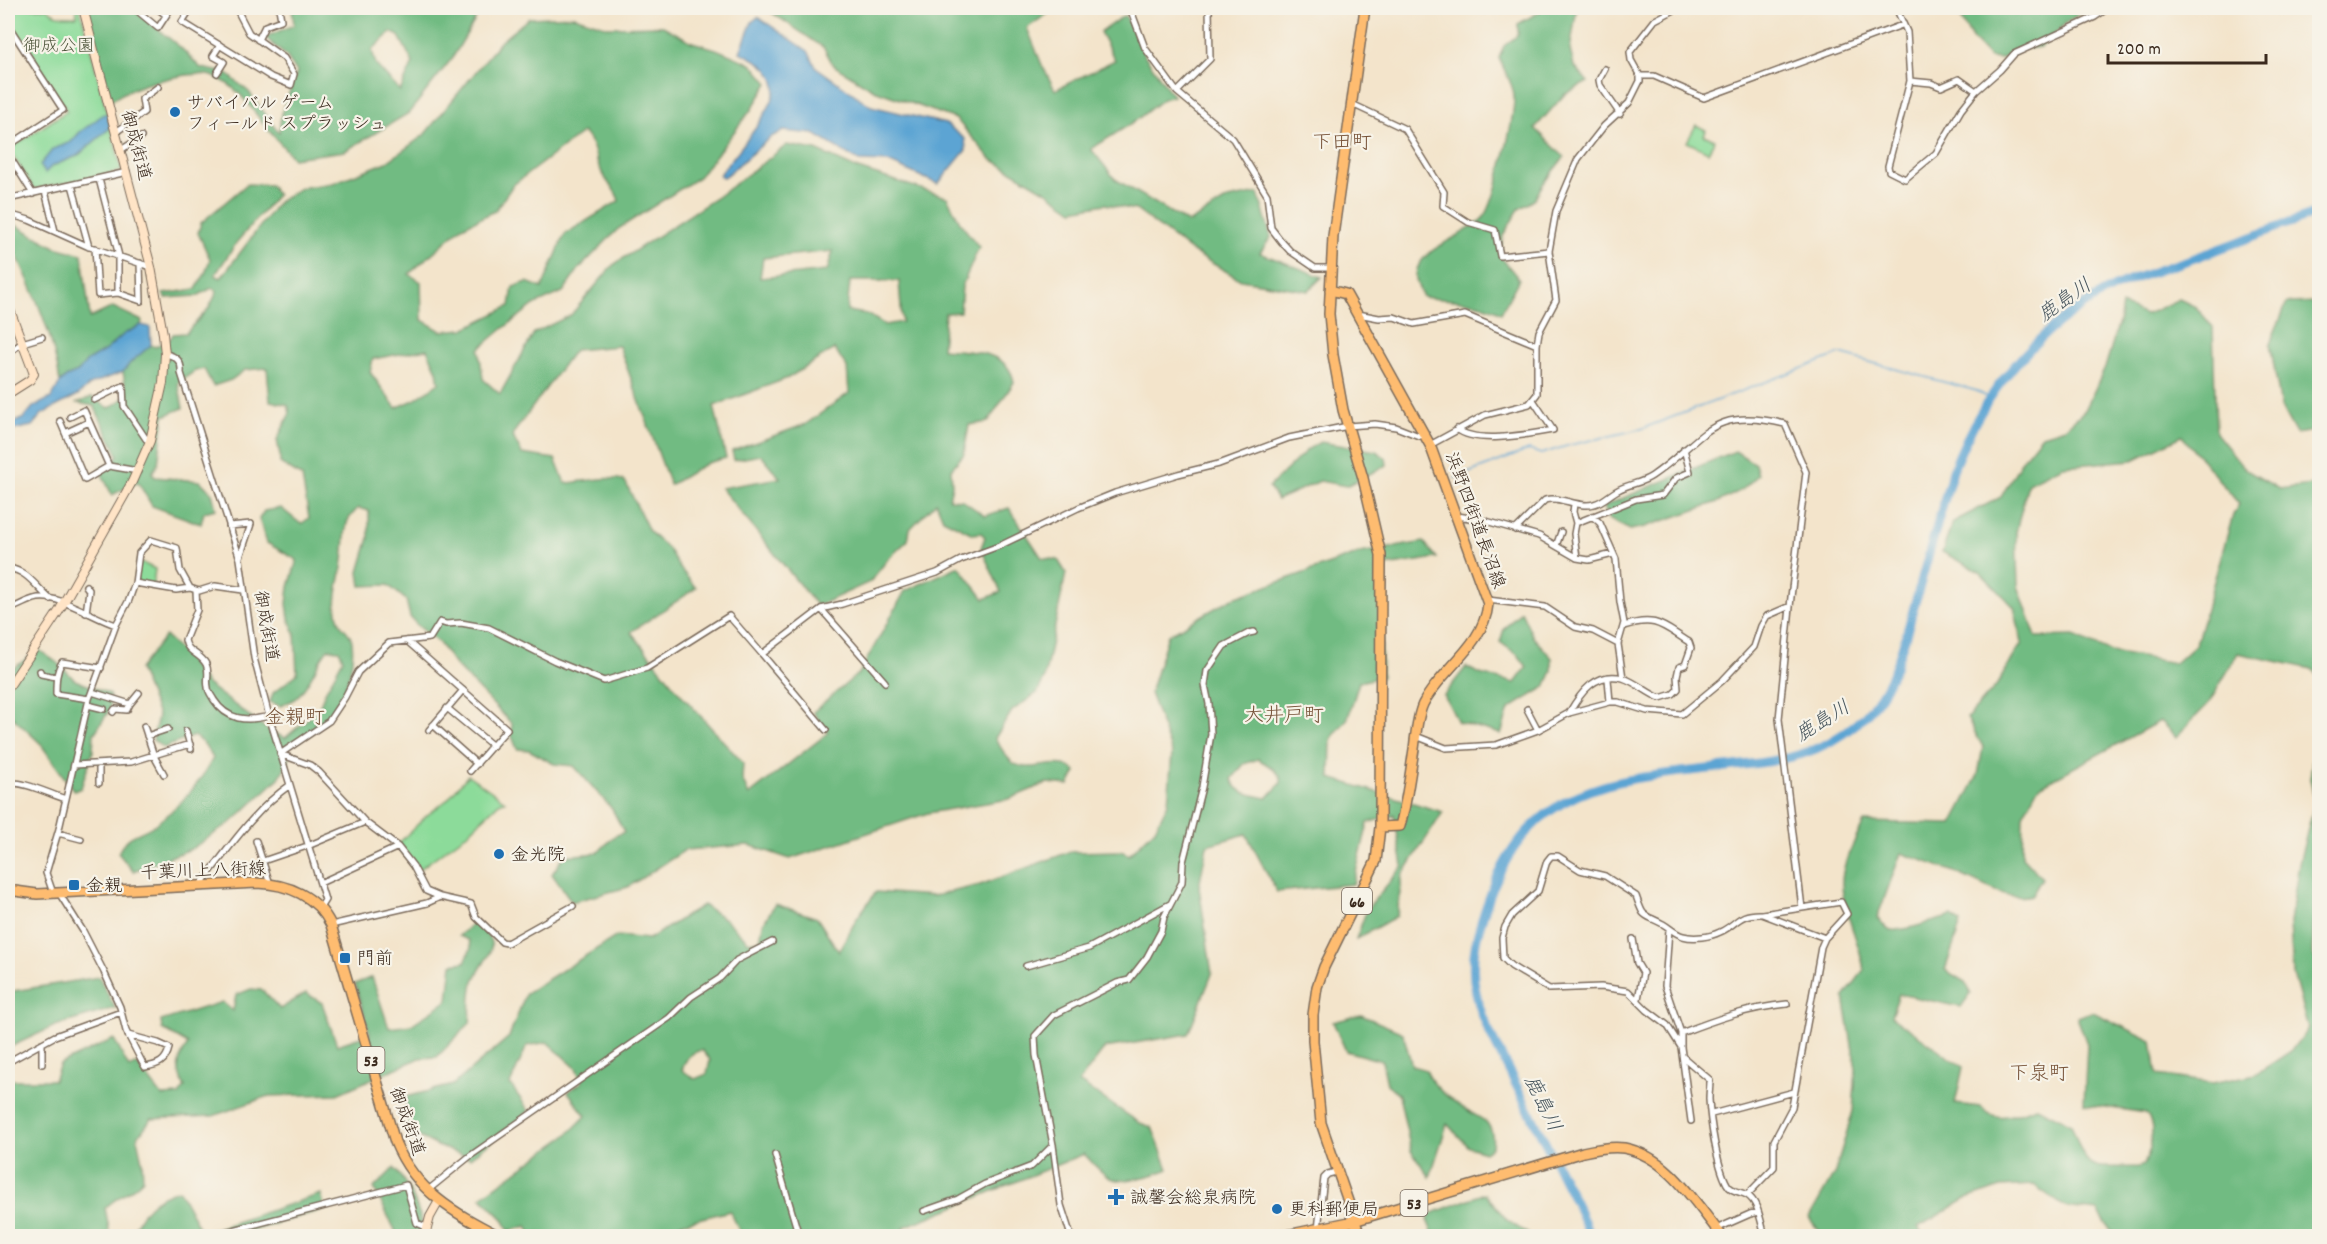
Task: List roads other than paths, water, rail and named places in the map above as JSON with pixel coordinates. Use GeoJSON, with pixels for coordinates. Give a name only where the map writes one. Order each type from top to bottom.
{"type":"FeatureCollection","features":[{"type":"Feature","properties":{"kind":"main road"},"geometry":{"type":"LineString","coordinates":[[1348,426],[1333,355],[1329,314],[1333,236],[1365,8]]}},
{"type":"Feature","properties":{"kind":"main road","name":"浜野四街道長沼線"},"geometry":{"type":"LineString","coordinates":[[1330,290],[1346,294],[1425,435],[1458,516],[1488,600],[1486,616],[1468,648],[1423,705],[1406,806],[1400,826],[1380,827]]}},
{"type":"Feature","properties":{"kind":"main road","name":"66"},"geometry":{"type":"LineString","coordinates":[[1348,426],[1381,555],[1380,827],[1376,861],[1320,977],[1315,999],[1313,1041],[1321,1123],[1336,1172],[1360,1236]]}},
{"type":"Feature","properties":{"kind":"main road","name":"千葉川上八街線"},"geometry":{"type":"LineString","coordinates":[[8,890],[37,894],[200,885],[270,884],[295,890],[320,908]]}},
{"type":"Feature","properties":{"kind":"main road","name":"御成街道"},"geometry":{"type":"LineString","coordinates":[[320,908],[331,925],[395,1142],[408,1169],[439,1201]]}},
{"type":"Feature","properties":{"kind":"main road","name":"53"},"geometry":{"type":"LineString","coordinates":[[1282,1236],[1313,1232],[1354,1221],[1564,1157],[1613,1147],[1625,1148],[1645,1155],[1660,1164],[1719,1233]]}},
{"type":"Feature","properties":{"kind":"main road","name":"53"},"geometry":{"type":"LineString","coordinates":[[439,1201],[499,1236]]}},
{"type":"Feature","properties":{"kind":"street","name":"御成街道"},"geometry":{"type":"LineString","coordinates":[[83,8],[151,267],[165,354],[174,356],[180,363],[240,559],[254,658],[268,716],[310,845],[325,900],[320,908]]}},
{"type":"Feature","properties":{"kind":"street"},"geometry":{"type":"LineString","coordinates":[[134,8],[158,28],[171,8]]}},
{"type":"Feature","properties":{"kind":"street"},"geometry":{"type":"LineString","coordinates":[[157,8],[166,15]]}},
{"type":"Feature","properties":{"kind":"street"},"geometry":{"type":"LineString","coordinates":[[191,8],[182,22],[271,77],[291,85],[294,74],[287,62],[249,33],[237,9],[244,8]]}},
{"type":"Feature","properties":{"kind":"street"},"geometry":{"type":"LineString","coordinates":[[258,40],[265,26],[280,20],[279,8]]}},
{"type":"Feature","properties":{"kind":"street"},"geometry":{"type":"LineString","coordinates":[[1130,8],[1145,48],[1177,92],[1233,139],[1267,195],[1271,228],[1281,241],[1290,251],[1315,268],[1331,268]]}},
{"type":"Feature","properties":{"kind":"street"},"geometry":{"type":"LineString","coordinates":[[1177,92],[1210,59],[1209,8]]}},
{"type":"Feature","properties":{"kind":"street"},"geometry":{"type":"LineString","coordinates":[[1430,445],[1485,415],[1525,406],[1537,394],[1539,332],[1556,300],[1549,251],[1556,211],[1572,169],[1595,137],[1629,103],[1640,81],[1630,52],[1655,20],[1678,8]]}},
{"type":"Feature","properties":{"kind":"street"},"geometry":{"type":"LineString","coordinates":[[1895,10],[1906,32],[1910,81],[1888,166],[1889,171],[1905,179],[1936,153],[1961,110],[1976,91],[2014,54],[2096,17],[2108,8]]}},
{"type":"Feature","properties":{"kind":"street"},"geometry":{"type":"LineString","coordinates":[[8,25],[10,35],[63,110],[8,146]]}},
{"type":"Feature","properties":{"kind":"street"},"geometry":{"type":"LineString","coordinates":[[1640,76],[1654,76],[1704,98],[1902,25]]}},
{"type":"Feature","properties":{"kind":"street"},"geometry":{"type":"LineString","coordinates":[[217,73],[224,62],[213,56],[220,45]]}},
{"type":"Feature","properties":{"kind":"street"},"geometry":{"type":"LineString","coordinates":[[1605,69],[1599,80],[1600,85],[1620,114]]}},
{"type":"Feature","properties":{"kind":"street"},"geometry":{"type":"LineString","coordinates":[[1910,81],[1931,83],[1941,87],[1959,79],[1976,91]]}},
{"type":"Feature","properties":{"kind":"street"},"geometry":{"type":"LineString","coordinates":[[116,132],[144,112],[142,99],[159,87]]}},
{"type":"Feature","properties":{"kind":"street"},"geometry":{"type":"LineString","coordinates":[[1352,104],[1405,129],[1444,192],[1443,206],[1468,222],[1495,230],[1500,256],[1549,251]]}},
{"type":"Feature","properties":{"kind":"street"},"geometry":{"type":"LineString","coordinates":[[121,150],[141,137]]}},
{"type":"Feature","properties":{"kind":"street"},"geometry":{"type":"LineString","coordinates":[[8,154],[33,194]]}},
{"type":"Feature","properties":{"kind":"street"},"geometry":{"type":"LineString","coordinates":[[8,199],[127,172]]}},
{"type":"Feature","properties":{"kind":"street"},"geometry":{"type":"LineString","coordinates":[[99,180],[118,256],[118,293]]}},
{"type":"Feature","properties":{"kind":"street"},"geometry":{"type":"LineString","coordinates":[[72,185],[92,248],[98,295],[118,293],[141,301],[140,263]]}},
{"type":"Feature","properties":{"kind":"street"},"geometry":{"type":"LineString","coordinates":[[45,191],[55,231]]}},
{"type":"Feature","properties":{"kind":"street"},"geometry":{"type":"LineString","coordinates":[[8,214],[28,220],[92,248],[151,267]]}},
{"type":"Feature","properties":{"kind":"street"},"geometry":{"type":"LineString","coordinates":[[8,394],[30,380],[34,374],[9,312]]}},
{"type":"Feature","properties":{"kind":"street"},"geometry":{"type":"LineString","coordinates":[[1358,314],[1379,318],[1394,317],[1414,324],[1465,315],[1537,345]]}},
{"type":"Feature","properties":{"kind":"street"},"geometry":{"type":"LineString","coordinates":[[8,353],[22,343],[42,337]]}},
{"type":"Feature","properties":{"kind":"street"},"geometry":{"type":"LineString","coordinates":[[8,688],[63,603],[138,471],[150,441],[160,399],[165,354]]}},
{"type":"Feature","properties":{"kind":"street"},"geometry":{"type":"LineString","coordinates":[[94,400],[123,386],[126,411],[146,439],[150,441]]}},
{"type":"Feature","properties":{"kind":"street"},"geometry":{"type":"LineString","coordinates":[[182,404],[190,400]]}},
{"type":"Feature","properties":{"kind":"street"},"geometry":{"type":"LineString","coordinates":[[1457,429],[1468,435],[1495,437],[1553,430],[1533,400]]}},
{"type":"Feature","properties":{"kind":"street"},"geometry":{"type":"LineString","coordinates":[[70,417],[84,410],[109,466]]}},
{"type":"Feature","properties":{"kind":"street"},"geometry":{"type":"LineString","coordinates":[[1515,530],[1545,500],[1551,498],[1574,504],[1594,505],[1620,488],[1644,480],[1709,428],[1729,420],[1772,421],[1785,424],[1806,471],[1779,706],[1802,908]]}},
{"type":"Feature","properties":{"kind":"street"},"geometry":{"type":"LineString","coordinates":[[60,421],[85,480],[109,466],[138,471]]}},
{"type":"Feature","properties":{"kind":"street"},"geometry":{"type":"LineString","coordinates":[[65,433],[89,422]]}},
{"type":"Feature","properties":{"kind":"street"},"geometry":{"type":"LineString","coordinates":[[762,654],[821,609],[937,573],[1106,496],[1219,464],[1295,436],[1348,426],[1375,424],[1396,427],[1419,436],[1425,435]]}},
{"type":"Feature","properties":{"kind":"street"},"geometry":{"type":"LineString","coordinates":[[1576,524],[1636,499],[1663,495],[1676,478],[1690,472],[1684,449]]}},
{"type":"Feature","properties":{"kind":"street"},"geometry":{"type":"LineString","coordinates":[[1574,504],[1577,558]]}},
{"type":"Feature","properties":{"kind":"street"},"geometry":{"type":"LineString","coordinates":[[1458,516],[1539,536],[1577,558],[1589,560],[1613,555]]}},
{"type":"Feature","properties":{"kind":"street"},"geometry":{"type":"LineString","coordinates":[[1592,516],[1600,523],[1616,559],[1624,626],[1618,644],[1623,678]]}},
{"type":"Feature","properties":{"kind":"street"},"geometry":{"type":"LineString","coordinates":[[229,526],[251,524],[240,559]]}},
{"type":"Feature","properties":{"kind":"street"},"geometry":{"type":"LineString","coordinates":[[1556,546],[1561,532]]}},
{"type":"Feature","properties":{"kind":"street"},"geometry":{"type":"LineString","coordinates":[[128,1035],[158,1042],[169,1048],[167,1056],[159,1064],[145,1067],[128,1035],[121,1012],[88,941],[56,893],[46,873],[58,833],[89,702],[116,625],[135,583],[139,553],[151,540],[177,548],[180,570],[190,588],[196,591],[215,586],[243,590]]}},
{"type":"Feature","properties":{"kind":"street"},"geometry":{"type":"LineString","coordinates":[[8,568],[28,575],[38,589],[50,599]]}},
{"type":"Feature","properties":{"kind":"street"},"geometry":{"type":"LineString","coordinates":[[135,583],[176,590],[190,588]]}},
{"type":"Feature","properties":{"kind":"street"},"geometry":{"type":"LineString","coordinates":[[86,586],[89,590],[86,613]]}},
{"type":"Feature","properties":{"kind":"street"},"geometry":{"type":"LineString","coordinates":[[196,591],[197,610],[185,640],[189,649],[205,662],[208,670],[207,687],[210,693],[222,711],[237,719],[268,716]]}},
{"type":"Feature","properties":{"kind":"street"},"geometry":{"type":"LineString","coordinates":[[8,610],[32,599],[50,599],[100,621],[116,625]]}},
{"type":"Feature","properties":{"kind":"street"},"geometry":{"type":"LineString","coordinates":[[1488,600],[1545,607],[1575,627],[1593,631],[1618,644]]}},
{"type":"Feature","properties":{"kind":"street"},"geometry":{"type":"LineString","coordinates":[[1416,736],[1446,748],[1496,745],[1538,730],[1569,713],[1610,702],[1618,702],[1647,711],[1683,714],[1722,681],[1754,647],[1767,616],[1790,606]]}},
{"type":"Feature","properties":{"kind":"street"},"geometry":{"type":"LineString","coordinates":[[821,609],[885,682]]}},
{"type":"Feature","properties":{"kind":"street"},"geometry":{"type":"LineString","coordinates":[[280,754],[329,721],[358,672],[389,643],[431,637],[440,622],[470,624],[502,633],[604,681],[647,668],[729,616],[826,730]]}},
{"type":"Feature","properties":{"kind":"street"},"geometry":{"type":"LineString","coordinates":[[1569,713],[1591,682],[1599,679],[1623,678],[1660,698],[1673,694],[1678,689],[1679,667],[1686,665],[1689,642],[1654,621],[1640,621],[1624,626]]}},
{"type":"Feature","properties":{"kind":"street"},"geometry":{"type":"LineString","coordinates":[[1071,1236],[1061,1205],[1053,1145],[1036,1055],[1035,1036],[1054,1015],[1117,983],[1129,980],[1147,957],[1158,937],[1170,904],[1182,882],[1183,862],[1206,768],[1211,734],[1205,686],[1207,671],[1224,646],[1254,632]]}},
{"type":"Feature","properties":{"kind":"street"},"geometry":{"type":"LineString","coordinates":[[407,641],[507,729],[470,771]]}},
{"type":"Feature","properties":{"kind":"street"},"geometry":{"type":"LineString","coordinates":[[101,668],[62,662],[56,677],[56,694],[89,702],[104,709]]}},
{"type":"Feature","properties":{"kind":"street"},"geometry":{"type":"LineString","coordinates":[[40,671],[41,674],[56,677]]}},
{"type":"Feature","properties":{"kind":"street"},"geometry":{"type":"LineString","coordinates":[[1608,678],[1610,702]]}},
{"type":"Feature","properties":{"kind":"street"},"geometry":{"type":"LineString","coordinates":[[463,690],[431,728],[477,764]]}},
{"type":"Feature","properties":{"kind":"street"},"geometry":{"type":"LineString","coordinates":[[92,692],[130,704]]}},
{"type":"Feature","properties":{"kind":"street"},"geometry":{"type":"LineString","coordinates":[[113,711],[115,709],[127,710],[139,693]]}},
{"type":"Feature","properties":{"kind":"street"},"geometry":{"type":"LineString","coordinates":[[447,708],[493,746]]}},
{"type":"Feature","properties":{"kind":"street"},"geometry":{"type":"LineString","coordinates":[[1527,709],[1538,730]]}},
{"type":"Feature","properties":{"kind":"street"},"geometry":{"type":"LineString","coordinates":[[144,726],[154,756],[164,774]]}},
{"type":"Feature","properties":{"kind":"street"},"geometry":{"type":"LineString","coordinates":[[147,736],[168,729]]}},
{"type":"Feature","properties":{"kind":"street"},"geometry":{"type":"LineString","coordinates":[[74,765],[131,762],[191,747],[186,731]]}},
{"type":"Feature","properties":{"kind":"street"},"geometry":{"type":"LineString","coordinates":[[280,754],[310,765],[319,772],[365,822],[398,848],[413,866],[426,891],[456,902]]}},
{"type":"Feature","properties":{"kind":"street"},"geometry":{"type":"LineString","coordinates":[[113,755],[114,763]]}},
{"type":"Feature","properties":{"kind":"street"},"geometry":{"type":"LineString","coordinates":[[99,764],[99,783]]}},
{"type":"Feature","properties":{"kind":"street"},"geometry":{"type":"LineString","coordinates":[[8,784],[18,782],[66,799]]}},
{"type":"Feature","properties":{"kind":"street"},"geometry":{"type":"LineString","coordinates":[[200,885],[260,811],[290,785]]}},
{"type":"Feature","properties":{"kind":"street"},"geometry":{"type":"LineString","coordinates":[[262,861],[310,845],[365,822]]}},
{"type":"Feature","properties":{"kind":"street"},"geometry":{"type":"LineString","coordinates":[[58,833],[81,839]]}},
{"type":"Feature","properties":{"kind":"street"},"geometry":{"type":"LineString","coordinates":[[256,841],[270,884]]}},
{"type":"Feature","properties":{"kind":"street"},"geometry":{"type":"LineString","coordinates":[[320,883],[398,848]]}},
{"type":"Feature","properties":{"kind":"street"},"geometry":{"type":"LineString","coordinates":[[1681,1047],[1666,1025],[1628,991],[1611,988],[1549,989],[1507,962],[1502,952],[1505,927],[1512,915],[1538,891],[1547,861],[1554,855],[1580,870],[1605,876],[1620,888],[1632,893],[1640,912],[1682,936],[1702,937],[1720,933],[1734,921],[1748,915],[1841,902],[1847,914],[1825,938],[1821,947],[1790,1111],[1774,1141],[1774,1167],[1747,1195]]}},
{"type":"Feature","properties":{"kind":"street"},"geometry":{"type":"LineString","coordinates":[[427,903],[440,897]]}},
{"type":"Feature","properties":{"kind":"street"},"geometry":{"type":"LineString","coordinates":[[331,925],[427,903],[456,902],[471,904],[476,917],[501,942],[507,943],[573,906]]}},
{"type":"Feature","properties":{"kind":"street"},"geometry":{"type":"LineString","coordinates":[[1026,966],[1089,948],[1170,904]]}},
{"type":"Feature","properties":{"kind":"street"},"geometry":{"type":"LineString","coordinates":[[1762,914],[1825,938]]}},
{"type":"Feature","properties":{"kind":"street"},"geometry":{"type":"LineString","coordinates":[[1669,929],[1665,986],[1681,1033],[1691,1121]]}},
{"type":"Feature","properties":{"kind":"street"},"geometry":{"type":"LineString","coordinates":[[1633,939],[1637,963],[1643,973],[1638,999]]}},
{"type":"Feature","properties":{"kind":"street"},"geometry":{"type":"LineString","coordinates":[[427,1191],[470,1156],[669,1018],[697,993],[720,978],[737,960],[772,942]]}},
{"type":"Feature","properties":{"kind":"street"},"geometry":{"type":"LineString","coordinates":[[1681,1033],[1725,1016],[1757,1007],[1787,1004]]}},
{"type":"Feature","properties":{"kind":"street"},"geometry":{"type":"LineString","coordinates":[[8,1062],[66,1032],[121,1012]]}},
{"type":"Feature","properties":{"kind":"street"},"geometry":{"type":"LineString","coordinates":[[42,1043],[42,1064]]}},
{"type":"Feature","properties":{"kind":"street"},"geometry":{"type":"LineString","coordinates":[[19,1064],[20,1056]]}},
{"type":"Feature","properties":{"kind":"street"},"geometry":{"type":"LineString","coordinates":[[1683,1057],[1710,1080],[1709,1100],[1717,1154],[1726,1183],[1732,1190],[1752,1199],[1765,1236]]}},
{"type":"Feature","properties":{"kind":"street"},"geometry":{"type":"LineString","coordinates":[[1712,1114],[1794,1092]]}},
{"type":"Feature","properties":{"kind":"street"},"geometry":{"type":"LineString","coordinates":[[924,1211],[958,1199],[986,1184],[1032,1166],[1053,1145]]}},
{"type":"Feature","properties":{"kind":"street"},"geometry":{"type":"LineString","coordinates":[[775,1155],[799,1236]]}},
{"type":"Feature","properties":{"kind":"street"},"geometry":{"type":"LineString","coordinates":[[1313,1232],[1324,1178],[1336,1172]]}},
{"type":"Feature","properties":{"kind":"street"},"geometry":{"type":"LineString","coordinates":[[210,1236],[406,1185],[417,1223],[426,1227]]}},
{"type":"Feature","properties":{"kind":"street"},"geometry":{"type":"LineString","coordinates":[[425,1236],[426,1227],[439,1201]]}},
{"type":"Feature","properties":{"kind":"street"},"geometry":{"type":"LineString","coordinates":[[1719,1233],[1750,1214],[1758,1212]]}},
{"type":"Feature","properties":{"kind":"water"},"geometry":{"type":"Polygon","coordinates":[[[758,17],[808,51],[816,67],[871,106],[946,124],[965,139],[966,150],[938,184],[888,162],[859,161],[814,134],[783,131],[771,137],[723,178],[719,175],[753,132],[774,95],[775,86],[771,74],[757,61],[740,52],[752,22],[758,17]]]}},
{"type":"Feature","properties":{"kind":"water"},"geometry":{"type":"Polygon","coordinates":[[[107,114],[110,128],[77,156],[52,166],[45,173],[40,165],[53,149],[71,142],[80,132],[107,114]]]}},
{"type":"Feature","properties":{"kind":"water"},"geometry":{"type":"Polygon","coordinates":[[[141,325],[150,327],[151,345],[123,372],[91,384],[78,395],[42,414],[32,426],[8,431],[8,425],[24,418],[33,407],[51,398],[66,377],[78,372],[87,361],[106,350],[124,334],[141,325]]]}},
{"type":"Feature","properties":{"kind":"waterway","name":"鹿島川"},"geometry":{"type":"LineString","coordinates":[[1590,1236],[1489,1031],[1476,992],[1473,966],[1476,942],[1491,893],[1510,854],[1534,824],[1562,803],[1593,789],[1664,774],[1788,758],[1816,749],[1856,724],[1881,696],[1897,662],[1953,470],[1965,441],[1996,389],[2015,365],[2059,323],[2111,289],[2320,212]]}},
{"type":"Feature","properties":{"kind":"waterway"},"geometry":{"type":"LineString","coordinates":[[1455,478],[1529,450],[1541,454],[1641,429],[1840,354],[1977,391],[1988,398]]}},
{"type":"Feature","properties":{"kind":"place","name":"サバイバル ゲーム フィールド スプラッシュ"},"geometry":{"type":"Point","coordinates":[175,112]}},
{"type":"Feature","properties":{"kind":"place","name":"金光院"},"geometry":{"type":"Point","coordinates":[499,854]}},
{"type":"Feature","properties":{"kind":"place","name":"金親"},"geometry":{"type":"Point","coordinates":[74,885]}},
{"type":"Feature","properties":{"kind":"place","name":"門前"},"geometry":{"type":"Point","coordinates":[345,958]}},
{"type":"Feature","properties":{"kind":"place","name":"誠馨会総泉病院"},"geometry":{"type":"Point","coordinates":[1116,1197]}},
{"type":"Feature","properties":{"kind":"place","name":"更科郵便局"},"geometry":{"type":"Point","coordinates":[1277,1209]}},
{"type":"Feature","properties":{"kind":"district","name":"下田町"},"geometry":{"type":"Point","coordinates":[1342,141]}},
{"type":"Feature","properties":{"kind":"district","name":"大井戸町"},"geometry":{"type":"Point","coordinates":[1284,714]}},
{"type":"Feature","properties":{"kind":"district","name":"金親町"},"geometry":{"type":"Point","coordinates":[295,716]}},
{"type":"Feature","properties":{"kind":"district","name":"下泉町"},"geometry":{"type":"Point","coordinates":[2039,1072]}},
{"type":"Feature","properties":{"kind":"park label","name":"御成公園"},"geometry":{"type":"Point","coordinates":[59,45]}}]}
